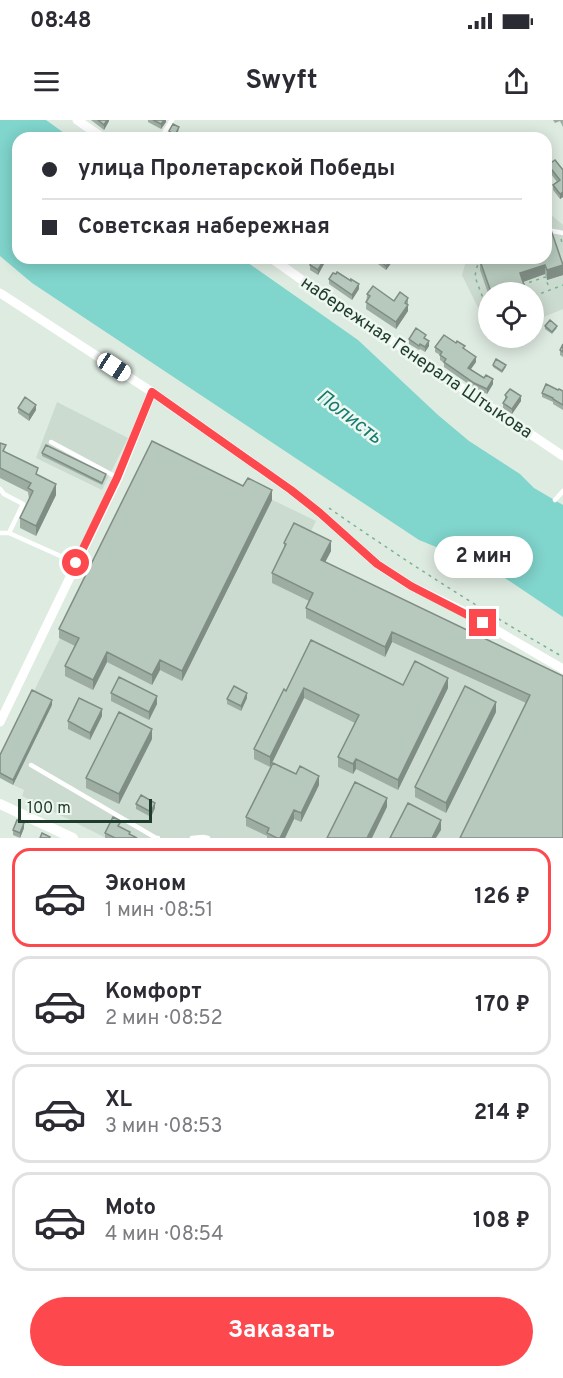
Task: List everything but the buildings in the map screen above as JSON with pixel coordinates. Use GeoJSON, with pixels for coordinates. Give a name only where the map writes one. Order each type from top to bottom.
{"type":"FeatureCollection","features":[{"type":"Feature","properties":{"kind":"street"},"geometry":{"type":"LineString","coordinates":[[77,120],[95,132]]}},
{"type":"Feature","properties":{"kind":"street","name":"набережная Генерала Штыкова"},"geometry":{"type":"LineString","coordinates":[[279,264],[563,456]]}},
{"type":"Feature","properties":{"kind":"street"},"geometry":{"type":"LineString","coordinates":[[0,293],[152,392],[291,490],[377,564],[411,586],[463,611],[563,669]]}},
{"type":"Feature","properties":{"kind":"street"},"geometry":{"type":"LineString","coordinates":[[0,722],[117,478],[152,392]]}},
{"type":"Feature","properties":{"kind":"street"},"geometry":{"type":"LineString","coordinates":[[0,804],[73,838]]}},
{"type":"Feature","properties":{"kind":"lane"},"geometry":{"type":"LineString","coordinates":[[51,442],[117,478]]}},
{"type":"Feature","properties":{"kind":"lane"},"geometry":{"type":"LineString","coordinates":[[0,489],[4,494],[23,504],[9,533]]}},
{"type":"Feature","properties":{"kind":"lane"},"geometry":{"type":"LineString","coordinates":[[555,500],[563,491]]}},
{"type":"Feature","properties":{"kind":"lane"},"geometry":{"type":"LineString","coordinates":[[0,533],[9,533],[76,563]]}},
{"type":"Feature","properties":{"kind":"lane"},"geometry":{"type":"LineString","coordinates":[[31,765],[156,838]]}},
{"type":"Feature","properties":{"kind":"lane"},"geometry":{"type":"LineString","coordinates":[[192,838],[208,838]]}},
{"type":"Feature","properties":{"kind":"path"},"geometry":{"type":"LineString","coordinates":[[478,264],[475,277],[478,285]]}},
{"type":"Feature","properties":{"kind":"path"},"geometry":{"type":"LineString","coordinates":[[531,282],[545,277],[550,290]]}},
{"type":"Feature","properties":{"kind":"path"},"geometry":{"type":"LineString","coordinates":[[544,292],[563,285]]}},
{"type":"Feature","properties":{"kind":"shaded area"},"geometry":{"type":"Polygon","coordinates":[[[552,216],[563,225],[563,309],[544,317],[544,282],[478,282],[478,308],[462,275],[465,264],[552,264],[552,216]]]}},
{"type":"Feature","properties":{"kind":"shaded area"},"geometry":{"type":"Polygon","coordinates":[[[57,402],[128,438],[102,490],[36,458],[57,402]]]}},
{"type":"Feature","properties":{"kind":"shaded area"},"geometry":{"type":"Polygon","coordinates":[[[152,451],[243,496],[248,488],[316,521],[307,539],[331,551],[321,570],[563,686],[563,838],[106,838],[22,796],[24,790],[13,785],[52,705],[32,695],[152,451]]]}},
{"type":"Feature","properties":{"kind":"water","name":"Полисть"},"geometry":{"type":"Polygon","coordinates":[[[0,120],[46,120],[63,132],[12,132],[12,264],[250,264],[358,340],[469,441],[520,474],[534,488],[563,505],[563,617],[493,570],[419,540],[32,283],[0,256],[0,120]]]}},
{"type":"Feature","properties":{"kind":"route"},"geometry":{"type":"LineString","coordinates":[[76,563],[117,478],[152,392],[291,490],[377,564],[411,586],[483,623]]}}]}
